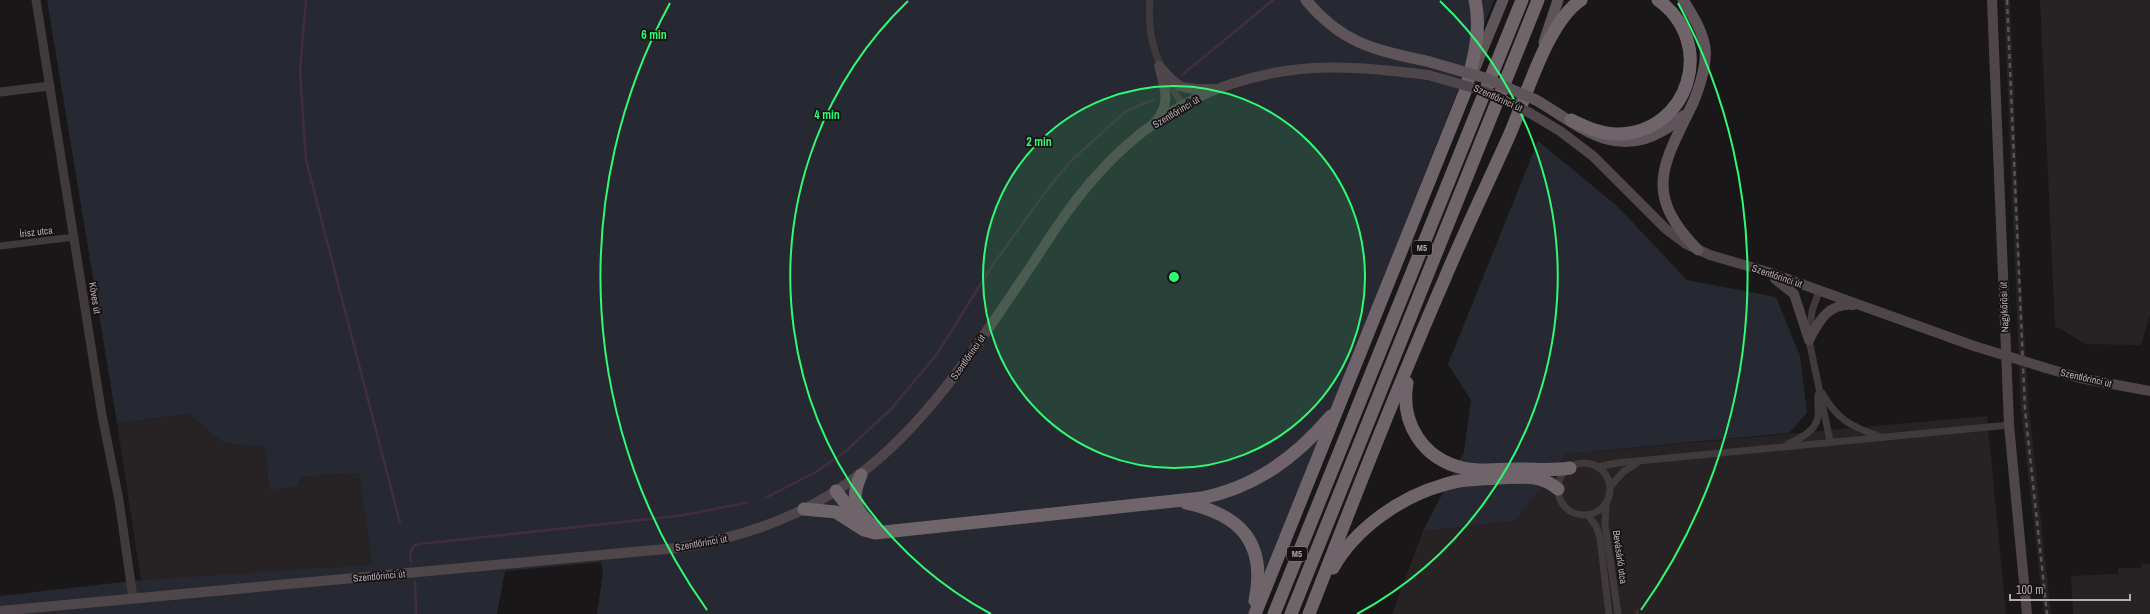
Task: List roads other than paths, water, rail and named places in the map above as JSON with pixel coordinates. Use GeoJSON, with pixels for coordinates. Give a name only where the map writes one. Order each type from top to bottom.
{"type":"FeatureCollection","features":[{"type":"Feature","properties":{"kind":"highway"},"geometry":{"type":"LineString","coordinates":[[1465,92],[1477,40],[1478,21],[1475,0]]}},
{"type":"Feature","properties":{"kind":"highway","name":"M5"},"geometry":{"type":"LineString","coordinates":[[1274,614],[1522,0]]}},
{"type":"Feature","properties":{"kind":"highway","name":"M5"},"geometry":{"type":"LineString","coordinates":[[1291,614],[1538,0]]}},
{"type":"Feature","properties":{"kind":"highway"},"geometry":{"type":"LineString","coordinates":[[1310,611],[1418,342],[1531,81],[1557,26],[1570,9],[1581,0]]}},
{"type":"Feature","properties":{"kind":"highway"},"geometry":{"type":"LineString","coordinates":[[1570,120],[1596,131],[1628,133],[1652,125],[1666,116],[1677,102],[1689,75],[1690,46],[1678,19],[1658,0]]}},
{"type":"Feature","properties":{"kind":"highway","name":"M5"},"geometry":{"type":"LineString","coordinates":[[1254,614],[1465,92]]}},
{"type":"Feature","properties":{"kind":"highway"},"geometry":{"type":"LineString","coordinates":[[1418,342],[1408,378],[1405,406],[1409,422],[1414,432],[1434,455],[1453,465],[1473,470],[1552,471],[1570,468]]}},
{"type":"Feature","properties":{"kind":"highway"},"geometry":{"type":"LineString","coordinates":[[804,509],[831,510],[843,515],[864,530],[881,532],[1178,501],[1217,495],[1246,485],[1266,475],[1298,451],[1338,409]]}},
{"type":"Feature","properties":{"kind":"highway"},"geometry":{"type":"LineString","coordinates":[[860,475],[855,489],[856,505],[864,518],[881,532]]}},
{"type":"Feature","properties":{"kind":"highway"},"geometry":{"type":"LineString","coordinates":[[1310,611],[1335,565],[1353,542],[1377,520],[1411,498],[1443,485],[1471,480],[1535,477],[1550,482],[1558,489]]}},
{"type":"Feature","properties":{"kind":"highway"},"geometry":{"type":"LineString","coordinates":[[836,491],[842,497],[856,519],[862,524],[881,532]]}},
{"type":"Feature","properties":{"kind":"highway"},"geometry":{"type":"LineString","coordinates":[[836,491],[838,505],[843,515]]}},
{"type":"Feature","properties":{"kind":"highway"},"geometry":{"type":"LineString","coordinates":[[1178,501],[1216,511],[1229,518],[1244,532],[1254,550],[1258,568],[1254,614]]}},
{"type":"Feature","properties":{"kind":"main road"},"geometry":{"type":"LineString","coordinates":[[1306,0],[1331,26],[1354,40],[1374,49],[1430,62],[1486,78],[1536,100],[1596,137],[1614,141],[1632,141],[1662,131],[1688,113]]}},
{"type":"Feature","properties":{"kind":"main road","name":"M5"},"geometry":{"type":"LineString","coordinates":[[1465,92],[1503,0]]}},
{"type":"Feature","properties":{"kind":"main road"},"geometry":{"type":"LineString","coordinates":[[1531,81],[1558,0]]}},
{"type":"Feature","properties":{"kind":"main road"},"geometry":{"type":"LineString","coordinates":[[1683,0],[1701,33],[1705,47],[1702,79],[1688,113],[1664,163],[1662,180],[1666,202],[1675,224],[1698,250]]}},
{"type":"Feature","properties":{"kind":"main road","name":"Nagykőrösi út"},"geometry":{"type":"LineString","coordinates":[[1992,0],[2009,426],[2027,614]]}},
{"type":"Feature","properties":{"kind":"main road"},"geometry":{"type":"LineString","coordinates":[[1159,66],[1173,81],[1183,88],[1195,90],[1218,88]]}},
{"type":"Feature","properties":{"kind":"main road"},"geometry":{"type":"LineString","coordinates":[[1154,124],[1163,112],[1166,103],[1159,66]]}},
{"type":"Feature","properties":{"kind":"main road","name":"Szentlőrinci út"},"geometry":{"type":"LineString","coordinates":[[0,611],[676,548],[740,535],[804,509],[836,491],[860,475],[904,437],[949,385],[1088,185],[1112,158],[1154,124],[1183,106],[1218,88],[1267,74],[1313,67],[1354,66],[1428,75],[1474,87],[1530,113],[1560,131],[1593,156],[1666,230],[1686,244],[1698,250],[1768,272],[1974,346],[2080,378],[2150,391]]}},
{"type":"Feature","properties":{"kind":"main road"},"geometry":{"type":"LineString","coordinates":[[1768,272],[1794,294],[1809,340]]}},
{"type":"Feature","properties":{"kind":"main road"},"geometry":{"type":"LineString","coordinates":[[1809,340],[1818,322],[1826,312],[1846,304],[1861,305]]}},
{"type":"Feature","properties":{"kind":"street","name":"Köves út"},"geometry":{"type":"LineString","coordinates":[[36,0],[75,237],[102,415],[119,500],[133,598]]}},
{"type":"Feature","properties":{"kind":"street"},"geometry":{"type":"LineString","coordinates":[[1150,0],[1151,40],[1159,66],[1183,106]]}},
{"type":"Feature","properties":{"kind":"street"},"geometry":{"type":"LineString","coordinates":[[0,92],[50,86]]}},
{"type":"Feature","properties":{"kind":"street","name":"Írisz utca"},"geometry":{"type":"LineString","coordinates":[[0,246],[75,237]]}},
{"type":"Feature","properties":{"kind":"street"},"geometry":{"type":"LineString","coordinates":[[1818,291],[1812,311],[1809,340],[1830,441]]}},
{"type":"Feature","properties":{"kind":"street"},"geometry":{"type":"LineString","coordinates":[[1819,387],[1831,408],[1846,423],[1880,437]]}},
{"type":"Feature","properties":{"kind":"street"},"geometry":{"type":"LineString","coordinates":[[1785,446],[1807,434],[1813,428],[1818,417],[1819,387]]}},
{"type":"Feature","properties":{"kind":"street"},"geometry":{"type":"LineString","coordinates":[[1641,460],[1623,472],[1610,487],[1606,503],[1600,510],[1588,515],[1577,514],[1567,509],[1560,499],[1558,489],[1561,477],[1570,468],[1583,464],[1597,467],[1641,460],[1830,441],[2009,426]]}},
{"type":"Feature","properties":{"kind":"street"},"geometry":{"type":"LineString","coordinates":[[1597,467],[1606,475],[1610,487]]}},
{"type":"Feature","properties":{"kind":"street","name":"Bevásárló utca"},"geometry":{"type":"LineString","coordinates":[[1606,503],[1605,525],[1618,614]]}},
{"type":"Feature","properties":{"kind":"street"},"geometry":{"type":"LineString","coordinates":[[1588,515],[1596,526],[1600,538],[1608,614]]}},
{"type":"Feature","properties":{"kind":"waterway"},"geometry":{"type":"LineString","coordinates":[[306,0],[300,71],[306,160],[400,523]]}},
{"type":"Feature","properties":{"kind":"waterway"},"geometry":{"type":"LineString","coordinates":[[1182,75],[1273,0]]}},
{"type":"Feature","properties":{"kind":"waterway"},"geometry":{"type":"LineString","coordinates":[[765,498],[816,472],[846,451],[892,408],[937,354],[992,266],[1047,190],[1071,161],[1126,111],[1153,100]]}},
{"type":"Feature","properties":{"kind":"waterway"},"geometry":{"type":"LineString","coordinates":[[411,561],[410,553],[414,546],[419,544],[678,516],[746,503]]}},
{"type":"Feature","properties":{"kind":"waterway"},"geometry":{"type":"LineString","coordinates":[[415,582],[416,614]]}},
{"type":"Feature","properties":{"kind":"railway"},"geometry":{"type":"LineString","coordinates":[[2007,0],[2025,410],[2047,614]]}}]}
